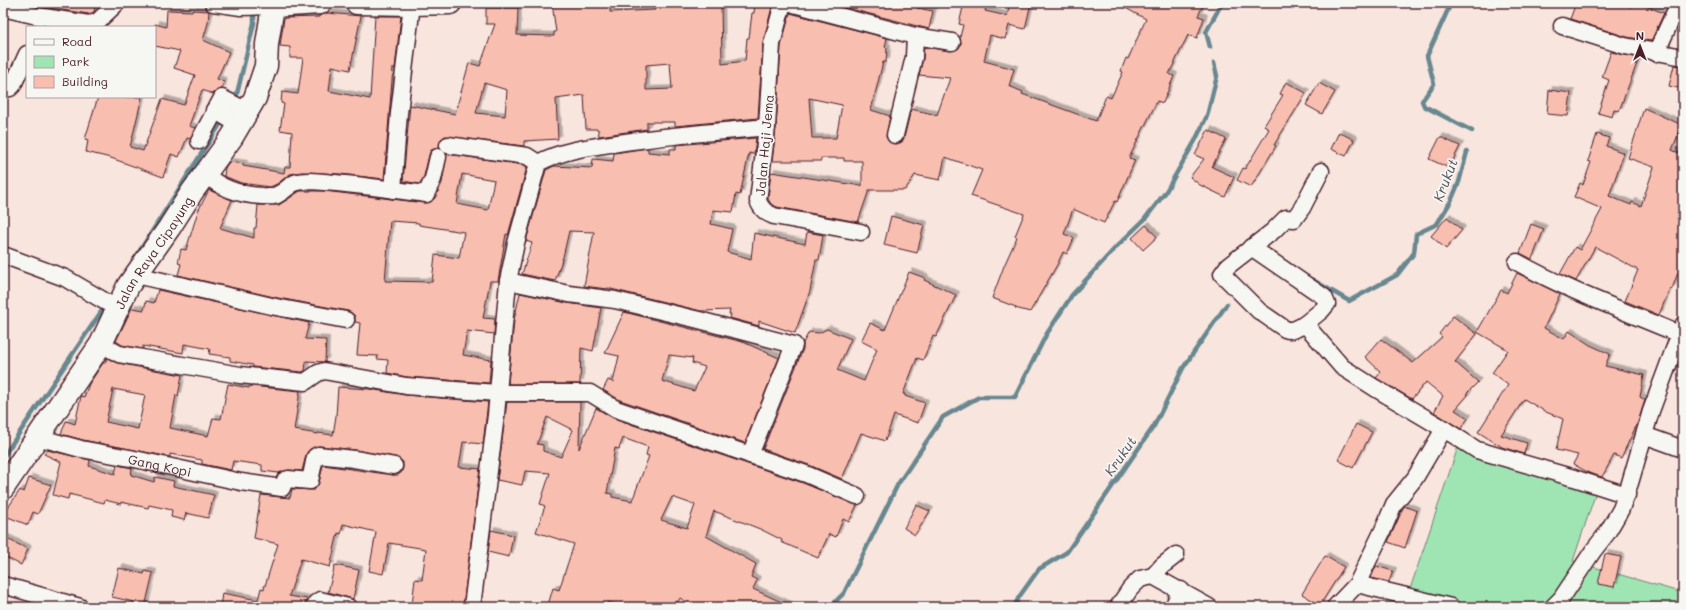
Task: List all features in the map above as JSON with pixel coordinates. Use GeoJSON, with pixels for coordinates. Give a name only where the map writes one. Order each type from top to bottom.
{"type":"FeatureCollection","features":[{"type":"Feature","properties":{"kind":"main road"},"geometry":{"type":"LineString","coordinates":[[268,6],[320,3]]}},
{"type":"Feature","properties":{"kind":"main road"},"geometry":{"type":"LineString","coordinates":[[357,3],[450,3]]}},
{"type":"Feature","properties":{"kind":"main road","name":"Jalan Raya Cipayung"},"geometry":{"type":"LineString","coordinates":[[5,482],[101,344],[115,307],[128,286],[169,228],[192,192],[206,175],[231,113],[256,98],[263,77],[268,6]]}},
{"type":"Feature","properties":{"kind":"street"},"geometry":{"type":"LineString","coordinates":[[3,8],[89,24],[97,22],[117,3]]}},
{"type":"Feature","properties":{"kind":"street"},"geometry":{"type":"LineString","coordinates":[[213,3],[241,7],[268,6]]}},
{"type":"Feature","properties":{"kind":"street","name":"Jalan Haji Jema"},"geometry":{"type":"LineString","coordinates":[[783,3],[772,44],[767,127],[758,202],[766,213],[774,216],[861,232]]}},
{"type":"Feature","properties":{"kind":"street"},"geometry":{"type":"LineString","coordinates":[[790,3],[915,36],[952,42]]}},
{"type":"Feature","properties":{"kind":"street"},"geometry":{"type":"LineString","coordinates":[[1656,53],[1679,3]]}},
{"type":"Feature","properties":{"kind":"street"},"geometry":{"type":"LineString","coordinates":[[393,190],[399,113],[412,4]]}},
{"type":"Feature","properties":{"kind":"street"},"geometry":{"type":"LineString","coordinates":[[1562,26],[1625,46],[1683,57]]}},
{"type":"Feature","properties":{"kind":"street"},"geometry":{"type":"LineString","coordinates":[[895,135],[914,57],[915,36]]}},
{"type":"Feature","properties":{"kind":"street"},"geometry":{"type":"LineString","coordinates":[[3,89],[10,88],[13,85],[26,56]]}},
{"type":"Feature","properties":{"kind":"street"},"geometry":{"type":"LineString","coordinates":[[199,141],[231,113]]}},
{"type":"Feature","properties":{"kind":"street"},"geometry":{"type":"LineString","coordinates":[[538,163],[565,151],[618,142],[767,127]]}},
{"type":"Feature","properties":{"kind":"street"},"geometry":{"type":"LineString","coordinates":[[448,145],[527,156],[538,163]]}},
{"type":"Feature","properties":{"kind":"street"},"geometry":{"type":"LineString","coordinates":[[206,175],[216,184],[235,192],[258,196],[278,194],[288,186],[297,182],[348,185],[426,194],[433,180],[438,157]]}},
{"type":"Feature","properties":{"kind":"street"},"geometry":{"type":"LineString","coordinates":[[472,607],[496,415],[508,281],[516,242],[538,163]]}},
{"type":"Feature","properties":{"kind":"street"},"geometry":{"type":"LineString","coordinates":[[1251,247],[1324,297],[1327,304],[1322,310],[1295,330],[1289,331],[1260,311],[1222,274],[1228,266],[1251,247],[1273,231],[1286,218],[1294,219],[1302,208],[1321,171]]}},
{"type":"Feature","properties":{"kind":"street"},"geometry":{"type":"LineString","coordinates":[[3,255],[65,278],[115,307]]}},
{"type":"Feature","properties":{"kind":"street"},"geometry":{"type":"LineString","coordinates":[[1517,262],[1556,282],[1614,308],[1681,329],[1657,393],[1627,496],[1615,521],[1607,533],[1561,599],[1552,607]]}},
{"type":"Feature","properties":{"kind":"street"},"geometry":{"type":"LineString","coordinates":[[136,274],[276,307],[346,320]]}},
{"type":"Feature","properties":{"kind":"street"},"geometry":{"type":"LineString","coordinates":[[508,281],[569,294],[615,300],[794,345],[750,455]]}},
{"type":"Feature","properties":{"kind":"street"},"geometry":{"type":"LineString","coordinates":[[1304,324],[1342,367],[1477,450],[1574,478],[1627,496]]}},
{"type":"Feature","properties":{"kind":"street"},"geometry":{"type":"LineString","coordinates":[[101,344],[119,354],[240,375],[305,382],[318,373],[324,371],[406,386],[498,393],[590,393],[616,409],[806,474],[857,496]]}},
{"type":"Feature","properties":{"kind":"street"},"geometry":{"type":"LineString","coordinates":[[1335,607],[1357,584],[1394,504],[1415,478],[1444,429]]}},
{"type":"Feature","properties":{"kind":"street"},"geometry":{"type":"LineString","coordinates":[[1644,435],[1683,449]]}},
{"type":"Feature","properties":{"kind":"street","name":"Gang Kopi"},"geometry":{"type":"LineString","coordinates":[[37,437],[81,449],[241,482],[282,488],[285,480],[288,479],[310,481],[315,457],[318,455],[394,466]]}},
{"type":"Feature","properties":{"kind":"street"},"geometry":{"type":"LineString","coordinates":[[1118,607],[1130,589],[1140,579],[1153,576],[1162,566],[1176,555]]}},
{"type":"Feature","properties":{"kind":"street"},"geometry":{"type":"LineString","coordinates":[[1153,576],[1181,590],[1209,607]]}},
{"type":"Feature","properties":{"kind":"street"},"geometry":{"type":"LineString","coordinates":[[1357,584],[1450,607]]}},
{"type":"Feature","properties":{"kind":"street"},"geometry":{"type":"LineString","coordinates":[[3,585],[80,607]]}},
{"type":"Feature","properties":{"kind":"street"},"geometry":{"type":"LineString","coordinates":[[1173,607],[1181,590]]}},
{"type":"Feature","properties":{"kind":"street"},"geometry":{"type":"LineString","coordinates":[[314,607],[320,600],[348,607]]}},
{"type":"Feature","properties":{"kind":"green space"},"geometry":{"type":"Polygon","coordinates":[[[1460,441],[1600,480],[1573,561],[1683,593],[1683,607],[1395,607],[1410,589],[1460,441]]]}},
{"type":"Feature","properties":{"kind":"building"},"geometry":{"type":"Polygon","coordinates":[[[42,3],[96,3],[94,12],[89,14],[42,7],[42,3]]]}},
{"type":"Feature","properties":{"kind":"building"},"geometry":{"type":"Polygon","coordinates":[[[552,3],[610,3],[610,12],[655,10],[654,6],[675,3],[721,3],[722,64],[745,61],[747,38],[749,38],[752,13],[754,13],[755,3],[773,3],[763,43],[758,118],[675,126],[675,122],[647,122],[647,129],[599,136],[598,129],[586,129],[584,95],[556,99],[558,139],[524,141],[524,146],[445,136],[440,140],[439,148],[431,150],[424,176],[420,184],[403,181],[410,105],[455,114],[469,63],[480,66],[495,24],[486,24],[486,8],[518,8],[517,35],[554,36],[554,32],[556,32],[552,3]],[[670,63],[646,65],[646,90],[672,89],[670,63]],[[484,83],[476,113],[505,116],[507,90],[484,83]]]}},
{"type":"Feature","properties":{"kind":"building"},"geometry":{"type":"Polygon","coordinates":[[[827,3],[918,3],[917,8],[933,11],[929,29],[827,3]]]}},
{"type":"Feature","properties":{"kind":"building"},"geometry":{"type":"Polygon","coordinates":[[[964,3],[973,3],[986,6],[985,11],[1007,16],[1010,3],[1031,3],[1025,29],[1009,25],[1005,39],[990,35],[984,61],[1014,69],[1009,86],[1023,92],[1022,94],[1096,121],[1106,96],[1111,98],[1123,72],[1121,71],[1126,58],[1128,59],[1146,19],[1116,3],[1204,3],[1198,16],[1204,18],[1197,38],[1188,35],[1169,74],[1174,76],[1163,103],[1157,101],[1129,158],[1135,160],[1117,202],[1115,201],[1104,223],[1073,209],[1064,234],[1074,238],[1067,254],[1063,252],[1030,312],[1015,308],[1016,307],[992,298],[1017,237],[1015,236],[1024,214],[971,196],[982,170],[945,157],[940,180],[915,175],[905,190],[869,190],[858,222],[777,207],[771,204],[768,199],[771,172],[862,186],[862,161],[844,161],[844,158],[821,158],[821,161],[772,161],[776,128],[781,46],[790,13],[887,38],[885,47],[887,48],[886,62],[883,62],[871,110],[890,116],[886,137],[889,142],[897,144],[902,142],[904,138],[911,109],[937,115],[950,78],[919,75],[924,47],[950,51],[959,48],[963,25],[959,24],[964,3]],[[809,98],[812,138],[836,138],[842,105],[809,98]]]}},
{"type":"Feature","properties":{"kind":"building"},"geometry":{"type":"Polygon","coordinates":[[[1576,3],[1622,3],[1631,7],[1633,3],[1638,3],[1664,13],[1651,41],[1627,37],[1570,19],[1576,3]]]}},
{"type":"Feature","properties":{"kind":"building"},"geometry":{"type":"Polygon","coordinates":[[[167,10],[209,11],[208,23],[203,40],[229,52],[217,79],[224,82],[222,89],[217,90],[213,94],[202,90],[189,126],[195,128],[190,139],[187,138],[179,157],[171,154],[163,177],[111,158],[86,152],[88,140],[85,139],[98,98],[142,98],[130,147],[143,151],[162,99],[184,105],[195,75],[174,68],[180,51],[156,46],[155,24],[166,27],[167,10]]]}},
{"type":"Feature","properties":{"kind":"building"},"geometry":{"type":"Polygon","coordinates":[[[327,13],[361,16],[350,70],[332,66],[329,91],[370,99],[375,16],[401,16],[395,68],[393,68],[384,179],[340,174],[302,172],[290,174],[277,184],[270,187],[241,183],[224,176],[225,168],[229,162],[284,173],[285,167],[290,167],[292,132],[280,130],[284,104],[281,103],[282,92],[298,94],[303,58],[290,58],[290,47],[280,46],[284,18],[319,17],[327,13]]]}},
{"type":"Feature","properties":{"kind":"building"},"geometry":{"type":"Polygon","coordinates":[[[1611,52],[1639,58],[1619,111],[1614,110],[1612,117],[1598,113],[1609,80],[1602,77],[1611,52]]]}},
{"type":"Feature","properties":{"kind":"building"},"geometry":{"type":"Polygon","coordinates":[[[1674,65],[1683,66],[1683,89],[1669,86],[1674,65]]]}},
{"type":"Feature","properties":{"kind":"building"},"geometry":{"type":"Polygon","coordinates":[[[1286,82],[1306,93],[1274,145],[1276,146],[1251,187],[1237,180],[1243,168],[1245,169],[1269,129],[1264,126],[1283,95],[1280,94],[1286,82]]]}},
{"type":"Feature","properties":{"kind":"building"},"geometry":{"type":"Polygon","coordinates":[[[1319,83],[1335,92],[1322,114],[1306,105],[1319,83]]]}},
{"type":"Feature","properties":{"kind":"building"},"geometry":{"type":"Polygon","coordinates":[[[1549,90],[1571,93],[1568,116],[1547,114],[1549,90]]]}},
{"type":"Feature","properties":{"kind":"building"},"geometry":{"type":"Polygon","coordinates":[[[1644,108],[1682,125],[1672,150],[1683,155],[1683,259],[1672,289],[1670,288],[1659,315],[1625,301],[1638,270],[1595,247],[1576,281],[1560,274],[1575,247],[1580,250],[1602,209],[1574,197],[1580,183],[1583,185],[1591,162],[1588,161],[1597,134],[1609,138],[1606,146],[1624,153],[1609,196],[1631,205],[1632,202],[1641,206],[1654,167],[1628,158],[1644,108]]]}},
{"type":"Feature","properties":{"kind":"building"},"geometry":{"type":"Polygon","coordinates":[[[1208,130],[1226,139],[1212,167],[1234,177],[1225,197],[1200,185],[1190,177],[1204,159],[1195,155],[1208,130]]]}},
{"type":"Feature","properties":{"kind":"building"},"geometry":{"type":"Polygon","coordinates":[[[1339,132],[1354,140],[1346,156],[1331,149],[1339,132]]]}},
{"type":"Feature","properties":{"kind":"building"},"geometry":{"type":"Polygon","coordinates":[[[1440,137],[1460,146],[1449,168],[1429,159],[1440,137]]]}},
{"type":"Feature","properties":{"kind":"building"},"geometry":{"type":"Polygon","coordinates":[[[756,138],[754,154],[749,153],[740,195],[736,194],[733,212],[713,210],[711,224],[732,229],[727,252],[751,259],[754,233],[805,244],[807,232],[823,235],[819,260],[816,260],[810,291],[795,333],[759,321],[759,326],[730,318],[730,310],[701,311],[607,288],[584,286],[594,232],[569,231],[563,257],[555,281],[522,274],[532,243],[526,241],[546,170],[554,166],[592,168],[593,159],[613,161],[614,153],[648,148],[648,152],[670,154],[670,149],[676,149],[676,145],[756,138]]]}},
{"type":"Feature","properties":{"kind":"building"},"geometry":{"type":"Polygon","coordinates":[[[447,154],[524,165],[527,167],[508,235],[506,234],[498,281],[490,281],[483,318],[495,319],[494,334],[467,331],[463,355],[491,360],[489,383],[407,377],[387,373],[388,360],[377,359],[378,356],[357,355],[360,323],[355,322],[355,316],[348,311],[278,298],[178,275],[181,264],[178,263],[181,249],[186,250],[198,211],[209,190],[232,200],[220,228],[254,238],[254,228],[256,228],[258,205],[279,205],[300,191],[324,191],[425,203],[430,202],[435,198],[442,183],[447,154]],[[462,174],[457,204],[488,210],[494,180],[462,174]],[[390,221],[385,281],[432,282],[435,255],[459,258],[464,232],[419,225],[419,223],[390,221]]]}},
{"type":"Feature","properties":{"kind":"building"},"geometry":{"type":"Polygon","coordinates":[[[891,216],[924,225],[917,253],[884,245],[891,216]]]}},
{"type":"Feature","properties":{"kind":"building"},"geometry":{"type":"Polygon","coordinates":[[[1447,217],[1462,230],[1446,249],[1431,236],[1447,217]]]}},
{"type":"Feature","properties":{"kind":"building"},"geometry":{"type":"Polygon","coordinates":[[[1531,224],[1544,229],[1532,259],[1520,253],[1531,224]]]}},
{"type":"Feature","properties":{"kind":"building"},"geometry":{"type":"Polygon","coordinates":[[[1146,225],[1157,237],[1143,250],[1132,238],[1146,225]]]}},
{"type":"Feature","properties":{"kind":"building"},"geometry":{"type":"Polygon","coordinates":[[[909,272],[925,278],[924,280],[956,295],[936,337],[933,336],[923,360],[917,358],[903,394],[925,403],[918,423],[894,415],[885,441],[861,433],[842,479],[809,465],[763,449],[803,349],[803,343],[809,332],[819,333],[827,329],[851,339],[837,370],[864,381],[877,349],[861,341],[870,323],[885,330],[909,272]]]}},
{"type":"Feature","properties":{"kind":"building"},"geometry":{"type":"Polygon","coordinates":[[[1517,273],[1560,294],[1544,328],[1564,339],[1569,331],[1590,345],[1610,354],[1605,366],[1644,375],[1640,397],[1645,400],[1638,422],[1621,458],[1614,455],[1602,477],[1589,473],[1573,464],[1578,455],[1556,450],[1563,419],[1546,412],[1524,399],[1501,435],[1527,443],[1524,454],[1502,447],[1478,432],[1508,385],[1492,373],[1508,350],[1477,332],[1501,290],[1507,293],[1517,273]]]}},
{"type":"Feature","properties":{"kind":"building"},"geometry":{"type":"Polygon","coordinates":[[[158,290],[309,323],[305,339],[326,340],[325,362],[306,361],[305,371],[302,372],[253,367],[253,365],[230,361],[230,357],[209,354],[210,349],[184,344],[183,353],[143,346],[143,349],[122,345],[116,341],[132,308],[144,310],[146,301],[154,303],[158,290]]]}},
{"type":"Feature","properties":{"kind":"building"},"geometry":{"type":"Polygon","coordinates":[[[520,293],[567,303],[601,308],[593,351],[581,348],[580,384],[508,384],[514,320],[520,293]]]}},
{"type":"Feature","properties":{"kind":"building"},"geometry":{"type":"Polygon","coordinates":[[[624,312],[743,342],[779,358],[745,443],[620,400],[603,390],[608,380],[613,382],[619,356],[605,353],[624,312]],[[669,355],[662,381],[694,391],[705,367],[692,363],[693,358],[669,355]]]}},
{"type":"Feature","properties":{"kind":"building"},"geometry":{"type":"Polygon","coordinates":[[[1453,316],[1477,334],[1455,362],[1478,382],[1466,394],[1468,395],[1455,410],[1468,418],[1461,429],[1434,412],[1443,396],[1426,382],[1412,399],[1376,378],[1381,372],[1365,357],[1381,339],[1413,363],[1442,337],[1439,334],[1453,316]]]}},
{"type":"Feature","properties":{"kind":"building"},"geometry":{"type":"Polygon","coordinates":[[[107,358],[117,363],[182,375],[178,396],[176,395],[170,428],[208,436],[213,418],[221,419],[228,384],[249,388],[250,386],[300,391],[294,430],[318,434],[333,435],[338,387],[369,389],[405,395],[488,402],[483,444],[463,442],[459,467],[480,469],[463,607],[432,607],[412,605],[415,579],[422,580],[426,549],[389,543],[383,574],[369,571],[376,532],[343,524],[341,534],[338,533],[330,567],[301,559],[289,596],[307,599],[305,607],[220,607],[222,593],[258,600],[261,588],[264,589],[278,544],[254,538],[261,495],[290,498],[292,489],[314,490],[319,483],[323,465],[398,475],[402,472],[403,462],[396,457],[356,450],[319,446],[310,449],[306,455],[302,471],[289,470],[279,473],[262,471],[262,465],[233,461],[231,470],[202,464],[202,460],[170,454],[170,457],[83,440],[61,434],[66,421],[75,424],[81,396],[84,397],[89,384],[103,363],[105,363],[107,358]],[[113,389],[106,422],[138,429],[145,395],[113,389]]]}},
{"type":"Feature","properties":{"kind":"building"},"geometry":{"type":"Polygon","coordinates":[[[507,402],[580,402],[579,449],[596,408],[613,418],[803,483],[857,505],[849,522],[843,519],[836,537],[829,534],[818,558],[781,542],[782,540],[760,529],[714,511],[706,536],[756,564],[751,577],[757,580],[753,589],[792,607],[693,607],[680,598],[678,602],[676,601],[673,607],[626,607],[608,602],[606,607],[555,607],[548,605],[553,588],[559,590],[574,544],[536,532],[545,506],[540,504],[550,473],[525,471],[522,485],[497,480],[507,402]],[[547,417],[537,444],[543,445],[543,451],[561,457],[573,430],[547,417]],[[623,438],[619,449],[615,448],[607,493],[612,494],[612,497],[632,501],[649,456],[646,455],[648,447],[623,438]],[[672,497],[661,520],[687,528],[695,505],[672,497]]]}},
{"type":"Feature","properties":{"kind":"building"},"geometry":{"type":"Polygon","coordinates":[[[1356,424],[1372,432],[1353,468],[1338,460],[1356,424]]]}},
{"type":"Feature","properties":{"kind":"building"},"geometry":{"type":"Polygon","coordinates":[[[47,450],[90,460],[89,466],[115,474],[117,465],[132,468],[131,475],[154,482],[155,477],[174,481],[173,486],[214,495],[208,518],[186,513],[184,520],[171,517],[172,510],[149,505],[148,508],[105,500],[104,503],[69,494],[68,499],[53,495],[61,462],[44,454],[47,450]]]}},
{"type":"Feature","properties":{"kind":"building"},"geometry":{"type":"Polygon","coordinates":[[[29,478],[51,485],[38,514],[33,512],[28,525],[3,515],[20,490],[24,492],[29,478]]]}},
{"type":"Feature","properties":{"kind":"building"},"geometry":{"type":"Polygon","coordinates":[[[916,505],[930,511],[915,535],[904,528],[916,505]]]}},
{"type":"Feature","properties":{"kind":"building"},"geometry":{"type":"Polygon","coordinates":[[[1404,506],[1417,511],[1405,548],[1388,542],[1404,506]]]}},
{"type":"Feature","properties":{"kind":"building"},"geometry":{"type":"Polygon","coordinates":[[[491,530],[513,535],[509,557],[488,552],[491,530]]]}},
{"type":"Feature","properties":{"kind":"building"},"geometry":{"type":"Polygon","coordinates":[[[3,537],[28,549],[21,565],[3,556],[3,537]]]}},
{"type":"Feature","properties":{"kind":"building"},"geometry":{"type":"Polygon","coordinates":[[[1605,554],[1621,557],[1614,587],[1598,584],[1605,554]]]}},
{"type":"Feature","properties":{"kind":"building"},"geometry":{"type":"Polygon","coordinates":[[[1325,556],[1344,567],[1320,605],[1302,594],[1325,556]]]}},
{"type":"Feature","properties":{"kind":"building"},"geometry":{"type":"Polygon","coordinates":[[[335,565],[359,570],[353,599],[328,592],[335,565]]]}},
{"type":"Feature","properties":{"kind":"building"},"geometry":{"type":"Polygon","coordinates":[[[1376,566],[1393,571],[1389,582],[1371,578],[1376,566]]]}},
{"type":"Feature","properties":{"kind":"building"},"geometry":{"type":"Polygon","coordinates":[[[119,568],[144,574],[145,571],[153,573],[145,607],[132,607],[134,602],[112,597],[119,568]]]}},
{"type":"Feature","properties":{"kind":"waterway"},"geometry":{"type":"LineString","coordinates":[[1210,47],[1206,32],[1222,3]]}},
{"type":"Feature","properties":{"kind":"waterway","name":"Krukut"},"geometry":{"type":"LineString","coordinates":[[1451,3],[1427,56],[1434,84],[1422,101],[1424,106],[1472,131]]}},
{"type":"Feature","properties":{"kind":"waterway"},"geometry":{"type":"LineString","coordinates":[[235,102],[254,23],[254,10]]}},
{"type":"Feature","properties":{"kind":"waterway"},"geometry":{"type":"LineString","coordinates":[[830,607],[844,593],[898,484],[943,417],[979,397],[1015,397],[1046,335],[1072,295],[1118,245],[1144,220],[1165,193],[1195,141],[1207,116],[1217,76],[1214,63]]}},
{"type":"Feature","properties":{"kind":"waterway"},"geometry":{"type":"LineString","coordinates":[[139,252],[224,118]]}},
{"type":"Feature","properties":{"kind":"waterway","name":"Krukut"},"geometry":{"type":"LineString","coordinates":[[1311,279],[1349,301],[1397,275],[1414,253],[1416,234],[1437,224],[1451,201],[1459,182],[1467,152]]}},
{"type":"Feature","properties":{"kind":"waterway","name":"Krukut"},"geometry":{"type":"LineString","coordinates":[[1014,607],[1019,597],[1039,569],[1067,552],[1154,426],[1183,368],[1227,304]]}},
{"type":"Feature","properties":{"kind":"waterway"},"geometry":{"type":"LineString","coordinates":[[3,457],[105,306]]}}]}
